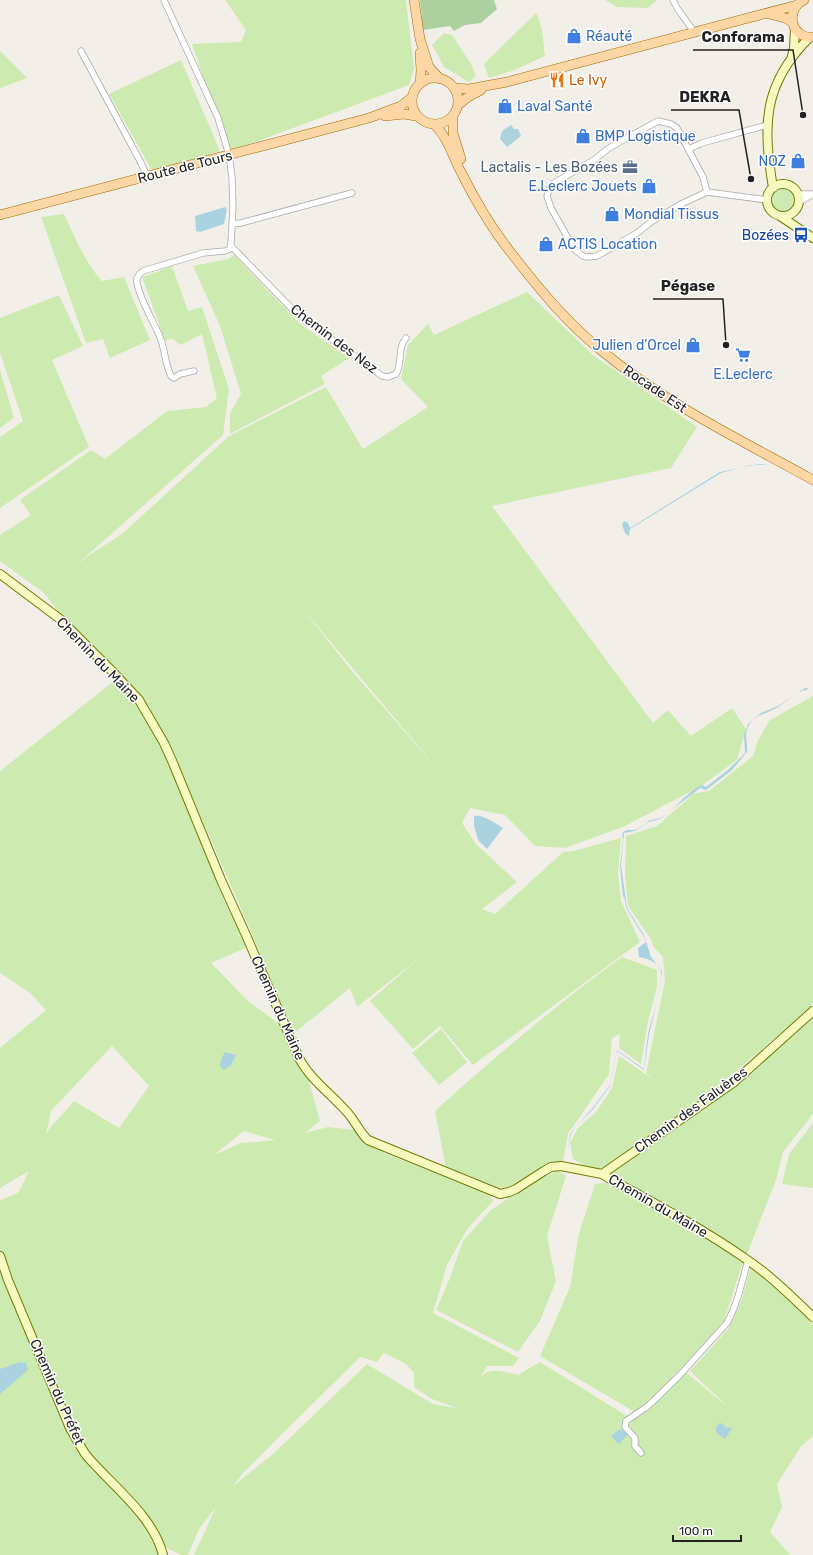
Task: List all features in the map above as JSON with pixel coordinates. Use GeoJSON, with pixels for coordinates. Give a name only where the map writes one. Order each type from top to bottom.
{"type":"FeatureCollection","features":[{"type":"Feature","properties":{"kind":"main road"},"geometry":{"type":"LineString","coordinates":[[414,0],[420,39],[420,84]]}},
{"type":"Feature","properties":{"kind":"main road"},"geometry":{"type":"LineString","coordinates":[[454,88],[469,89],[488,87],[695,33],[800,2]]}},
{"type":"Feature","properties":{"kind":"main road"},"geometry":{"type":"LineString","coordinates":[[793,26],[792,14],[800,2]]}},
{"type":"Feature","properties":{"kind":"main road"},"geometry":{"type":"LineString","coordinates":[[766,13],[785,18],[804,36],[811,37]]}},
{"type":"Feature","properties":{"kind":"main road"},"geometry":{"type":"LineString","coordinates":[[420,39],[428,67],[440,79],[454,88],[458,105]]}},
{"type":"Feature","properties":{"kind":"main road"},"geometry":{"type":"LineString","coordinates":[[440,79],[426,80],[416,87],[412,97],[412,107],[416,116],[422,121],[435,125],[441,124],[453,116],[458,105],[468,97],[488,87]]}},
{"type":"Feature","properties":{"kind":"main road","name":"Route de Tours"},"geometry":{"type":"LineString","coordinates":[[0,215],[369,118],[401,106],[412,97]]}},
{"type":"Feature","properties":{"kind":"main road","name":"Route de Tours"},"geometry":{"type":"LineString","coordinates":[[369,118],[404,114],[416,116]]}},
{"type":"Feature","properties":{"kind":"main road","name":"Rocade Est"},"geometry":{"type":"LineString","coordinates":[[453,116],[453,133],[456,148],[479,198],[482,208]]}},
{"type":"Feature","properties":{"kind":"main road","name":"Rocade Est"},"geometry":{"type":"LineString","coordinates":[[435,125],[445,136],[461,172],[510,252],[540,290],[574,327],[600,351],[629,373],[677,405],[813,480]]}},
{"type":"Feature","properties":{"kind":"street"},"geometry":{"type":"LineString","coordinates":[[164,0],[218,118],[229,155],[232,185],[233,206],[231,246],[228,250],[203,253],[144,271],[140,273],[137,279],[137,283],[160,339],[171,376],[174,378],[180,374],[194,371]]}},
{"type":"Feature","properties":{"kind":"street"},"geometry":{"type":"LineString","coordinates":[[673,0],[695,33]]}},
{"type":"Feature","properties":{"kind":"street"},"geometry":{"type":"LineString","coordinates":[[773,188],[769,164],[767,125],[772,93],[791,58],[794,48],[793,26]]}},
{"type":"Feature","properties":{"kind":"street"},"geometry":{"type":"LineString","coordinates":[[791,58],[811,37]]}},
{"type":"Feature","properties":{"kind":"street"},"geometry":{"type":"LineString","coordinates":[[81,51],[147,176]]}},
{"type":"Feature","properties":{"kind":"street"},"geometry":{"type":"LineString","coordinates":[[707,192],[703,177],[677,128],[671,124],[658,121],[609,148],[594,160],[554,183],[549,189],[547,196],[551,208],[574,249],[583,256],[592,257],[597,256],[617,245],[681,204],[707,192],[767,200]]}},
{"type":"Feature","properties":{"kind":"street"},"geometry":{"type":"LineString","coordinates":[[689,149],[702,143],[767,125]]}},
{"type":"Feature","properties":{"kind":"street"},"geometry":{"type":"LineString","coordinates":[[769,164],[776,175],[785,184],[793,188],[799,198],[795,211],[802,230]]}},
{"type":"Feature","properties":{"kind":"street"},"geometry":{"type":"LineString","coordinates":[[785,184],[776,186],[768,195],[767,200],[770,209],[776,215],[780,216],[813,238]]}},
{"type":"Feature","properties":{"kind":"street"},"geometry":{"type":"LineString","coordinates":[[232,224],[241,223],[352,193]]}},
{"type":"Feature","properties":{"kind":"street"},"geometry":{"type":"LineString","coordinates":[[799,198],[813,194]]}},
{"type":"Feature","properties":{"kind":"street"},"geometry":{"type":"LineString","coordinates":[[780,216],[786,216],[795,211]]}},
{"type":"Feature","properties":{"kind":"street","name":"Chemin des Nez"},"geometry":{"type":"LineString","coordinates":[[231,246],[296,313],[382,376],[388,377],[396,374],[400,363],[401,343],[406,338]]}},
{"type":"Feature","properties":{"kind":"street","name":"Chemin du Maine"},"geometry":{"type":"LineString","coordinates":[[0,574],[60,619],[112,670],[139,700],[164,743],[173,763],[221,880],[299,1058],[313,1078],[354,1119],[362,1134],[368,1140],[500,1194],[516,1190],[551,1167],[561,1166],[602,1174],[727,1246],[748,1260],[784,1289],[813,1317]]}},
{"type":"Feature","properties":{"kind":"street","name":"Chemin des Faluères"},"geometry":{"type":"LineString","coordinates":[[602,1174],[733,1083],[813,1010]]}},
{"type":"Feature","properties":{"kind":"street","name":"Chemin du Préfet"},"geometry":{"type":"LineString","coordinates":[[0,1256],[8,1280],[78,1444],[91,1460],[117,1486],[147,1523],[160,1545],[163,1555]]}},
{"type":"Feature","properties":{"kind":"street"},"geometry":{"type":"LineString","coordinates":[[642,1453],[635,1446],[635,1438],[625,1427],[626,1421],[648,1406],[678,1377],[727,1323],[733,1313],[748,1260]]}},
{"type":"Feature","properties":{"kind":"green space"},"geometry":{"type":"Polygon","coordinates":[[[225,0],[406,0],[414,69],[409,85],[228,152],[192,44],[241,42],[246,30],[225,0]]]}},
{"type":"Feature","properties":{"kind":"green space"},"geometry":{"type":"Polygon","coordinates":[[[420,0],[494,0],[497,9],[481,23],[465,25],[454,31],[450,26],[423,30],[420,0]]]}},
{"type":"Feature","properties":{"kind":"green space"},"geometry":{"type":"Polygon","coordinates":[[[605,0],[657,0],[648,8],[617,7],[605,0]]]}},
{"type":"Feature","properties":{"kind":"green space"},"geometry":{"type":"Polygon","coordinates":[[[536,13],[541,28],[545,56],[512,71],[489,78],[484,64],[536,13]]]}},
{"type":"Feature","properties":{"kind":"green space"},"geometry":{"type":"Polygon","coordinates":[[[444,33],[452,35],[471,64],[476,76],[469,82],[444,67],[432,45],[444,33]]]}},
{"type":"Feature","properties":{"kind":"green space"},"geometry":{"type":"Polygon","coordinates":[[[0,51],[27,78],[0,88],[0,51]]]}},
{"type":"Feature","properties":{"kind":"green space"},"geometry":{"type":"Polygon","coordinates":[[[181,60],[220,151],[154,174],[109,94],[181,60]]]}},
{"type":"Feature","properties":{"kind":"green space"},"geometry":{"type":"Polygon","coordinates":[[[784,189],[793,192],[796,201],[793,210],[784,213],[775,210],[772,201],[775,192],[784,189]]]}},
{"type":"Feature","properties":{"kind":"green space"},"geometry":{"type":"Polygon","coordinates":[[[64,214],[85,258],[102,281],[124,277],[150,340],[110,358],[103,339],[86,343],[41,217],[64,214]]]}},
{"type":"Feature","properties":{"kind":"green space"},"geometry":{"type":"Polygon","coordinates":[[[234,255],[299,323],[349,358],[321,376],[325,384],[230,434],[230,413],[241,394],[220,326],[193,266],[228,259],[234,255]]]}},
{"type":"Feature","properties":{"kind":"green space"},"geometry":{"type":"Polygon","coordinates":[[[172,266],[188,311],[202,307],[229,389],[223,435],[73,568],[89,555],[122,534],[229,436],[326,387],[363,449],[428,407],[401,379],[408,345],[428,324],[434,335],[527,292],[593,355],[697,427],[671,468],[492,506],[653,723],[668,710],[691,736],[732,708],[746,729],[737,760],[701,786],[625,826],[565,848],[535,846],[505,815],[470,808],[462,823],[476,844],[517,882],[482,909],[495,914],[563,852],[573,851],[621,838],[618,874],[621,901],[640,942],[473,1065],[440,1026],[413,1049],[370,1001],[418,959],[357,1007],[350,988],[293,1034],[297,1037],[320,1121],[305,1133],[328,1127],[355,1130],[384,1153],[489,1194],[493,1201],[468,1228],[447,1265],[433,1313],[519,1358],[513,1366],[487,1366],[480,1378],[484,1374],[493,1371],[503,1371],[518,1375],[540,1362],[627,1416],[633,1411],[540,1356],[570,1287],[579,1233],[595,1184],[605,1183],[721,1242],[743,1262],[724,1321],[671,1379],[682,1369],[729,1408],[690,1371],[729,1328],[741,1302],[751,1266],[813,1323],[813,1436],[802,1445],[777,1484],[782,1507],[770,1532],[790,1555],[194,1555],[216,1507],[199,1529],[188,1555],[181,1555],[167,1548],[130,1494],[83,1446],[91,1470],[104,1480],[153,1535],[159,1555],[0,1555],[0,1200],[18,1193],[29,1171],[0,1188],[0,1048],[46,1010],[30,993],[0,973],[0,771],[119,677],[74,632],[44,593],[0,561],[0,535],[31,515],[20,500],[91,450],[105,459],[167,411],[206,407],[217,398],[202,334],[181,345],[171,338],[165,341],[142,277],[172,266]],[[297,602],[352,671],[445,778],[297,602]],[[140,699],[159,735],[225,902],[248,947],[211,963],[249,1002],[292,1033],[252,934],[182,774],[140,699]],[[112,1046],[51,1111],[46,1135],[50,1128],[74,1101],[119,1128],[149,1086],[112,1046]],[[244,1131],[214,1155],[241,1143],[275,1140],[244,1131]],[[384,1353],[377,1362],[360,1357],[244,1472],[232,1487],[273,1454],[367,1364],[433,1404],[457,1408],[432,1399],[414,1387],[414,1373],[406,1364],[384,1353]]]}},
{"type":"Feature","properties":{"kind":"green space"},"geometry":{"type":"Polygon","coordinates":[[[59,295],[83,346],[52,360],[89,447],[0,508],[0,437],[23,421],[0,353],[0,318],[59,295]]]}},
{"type":"Feature","properties":{"kind":"green space"},"geometry":{"type":"Polygon","coordinates":[[[0,370],[14,418],[0,428],[0,370]]]}},
{"type":"Feature","properties":{"kind":"green space"},"geometry":{"type":"Polygon","coordinates":[[[813,696],[813,1003],[803,1015],[691,1108],[605,1168],[589,1168],[573,1159],[570,1143],[578,1128],[596,1112],[612,1088],[619,1056],[654,1080],[646,1073],[665,980],[663,957],[653,946],[651,939],[628,906],[625,876],[626,836],[657,826],[691,796],[690,794],[709,791],[753,756],[758,740],[770,720],[813,696]]]}},
{"type":"Feature","properties":{"kind":"green space"},"geometry":{"type":"Polygon","coordinates":[[[622,957],[657,970],[657,987],[648,1021],[641,1064],[619,1048],[620,1034],[612,1038],[609,1074],[568,1134],[563,1162],[534,1172],[512,1186],[495,1188],[471,1176],[446,1168],[435,1111],[527,1031],[622,957]]]}},
{"type":"Feature","properties":{"kind":"green space"},"geometry":{"type":"Polygon","coordinates":[[[813,1013],[813,1114],[783,1152],[776,1180],[747,1254],[665,1206],[607,1175],[737,1084],[795,1033],[813,1013]]]}},
{"type":"Feature","properties":{"kind":"green space"},"geometry":{"type":"Polygon","coordinates":[[[441,1029],[467,1062],[439,1085],[412,1053],[441,1029]]]}},
{"type":"Feature","properties":{"kind":"green space"},"geometry":{"type":"Polygon","coordinates":[[[813,1123],[813,1188],[782,1184],[789,1154],[813,1123]]]}},
{"type":"Feature","properties":{"kind":"green space"},"geometry":{"type":"Polygon","coordinates":[[[558,1171],[566,1176],[547,1236],[556,1281],[540,1321],[518,1352],[436,1310],[463,1241],[491,1210],[532,1182],[558,1171]]]}},
{"type":"Feature","properties":{"kind":"water"},"geometry":{"type":"Polygon","coordinates":[[[511,125],[514,129],[518,129],[521,136],[507,147],[500,139],[502,131],[511,125]]]}},
{"type":"Feature","properties":{"kind":"water"},"geometry":{"type":"Polygon","coordinates":[[[225,207],[227,210],[224,224],[200,232],[196,231],[195,216],[225,207]]]}},
{"type":"Feature","properties":{"kind":"water"},"geometry":{"type":"Polygon","coordinates":[[[741,468],[721,473],[630,529],[629,536],[625,533],[622,525],[624,521],[628,523],[630,528],[720,472],[741,468]]]}},
{"type":"Feature","properties":{"kind":"water"},"geometry":{"type":"Polygon","coordinates":[[[805,688],[808,688],[807,690],[797,694],[805,688]]]}},
{"type":"Feature","properties":{"kind":"water"},"geometry":{"type":"Polygon","coordinates":[[[793,696],[778,707],[757,717],[750,723],[746,733],[747,752],[732,770],[706,790],[700,788],[669,812],[691,792],[703,785],[706,787],[729,769],[745,753],[744,735],[748,724],[761,713],[778,706],[793,696]]]}},
{"type":"Feature","properties":{"kind":"water"},"geometry":{"type":"Polygon","coordinates":[[[474,816],[481,816],[493,821],[503,828],[487,849],[478,840],[474,826],[474,816]]]}},
{"type":"Feature","properties":{"kind":"water"},"geometry":{"type":"Polygon","coordinates":[[[664,816],[660,819],[649,822],[635,831],[624,833],[621,865],[627,908],[644,935],[651,957],[662,971],[661,985],[659,992],[661,983],[660,969],[654,962],[639,957],[638,948],[646,942],[626,908],[623,896],[620,866],[623,840],[622,836],[623,832],[627,830],[635,830],[648,821],[664,816]]]}},
{"type":"Feature","properties":{"kind":"water"},"geometry":{"type":"Polygon","coordinates":[[[658,999],[649,1035],[644,1070],[617,1051],[610,1086],[594,1108],[576,1127],[610,1085],[617,1050],[644,1069],[649,1029],[658,999]]]}},
{"type":"Feature","properties":{"kind":"water"},"geometry":{"type":"Polygon","coordinates":[[[225,1052],[236,1055],[231,1065],[224,1070],[221,1068],[220,1064],[225,1052]]]}},
{"type":"Feature","properties":{"kind":"water"},"geometry":{"type":"Polygon","coordinates":[[[576,1127],[571,1134],[568,1148],[570,1134],[576,1127]]]}},
{"type":"Feature","properties":{"kind":"water"},"geometry":{"type":"Polygon","coordinates":[[[20,1362],[26,1363],[28,1370],[0,1394],[0,1369],[20,1362]]]}},
{"type":"Feature","properties":{"kind":"water"},"geometry":{"type":"Polygon","coordinates":[[[720,1423],[726,1428],[732,1428],[725,1439],[716,1432],[716,1427],[720,1423]]]}},
{"type":"Feature","properties":{"kind":"water"},"geometry":{"type":"Polygon","coordinates":[[[620,1429],[628,1434],[619,1444],[611,1436],[620,1429]]]}},
{"type":"Feature","properties":{"kind":"place","name":"Réauté"},"geometry":{"type":"Point","coordinates":[574,36]}},
{"type":"Feature","properties":{"kind":"place","name":"Le Ivy"},"geometry":{"type":"Point","coordinates":[557,80]}},
{"type":"Feature","properties":{"kind":"place","name":"Laval Santé"},"geometry":{"type":"Point","coordinates":[505,106]}},
{"type":"Feature","properties":{"kind":"place","name":"Conforama"},"geometry":{"type":"Point","coordinates":[803,115]}},
{"type":"Feature","properties":{"kind":"place","name":"BMP Logistique"},"geometry":{"type":"Point","coordinates":[583,136]}},
{"type":"Feature","properties":{"kind":"place","name":"NOZ"},"geometry":{"type":"Point","coordinates":[798,161]}},
{"type":"Feature","properties":{"kind":"place","name":"Lactalis - Les Bozées"},"geometry":{"type":"Point","coordinates":[630,167]}},
{"type":"Feature","properties":{"kind":"place","name":"DEKRA"},"geometry":{"type":"Point","coordinates":[751,179]}},
{"type":"Feature","properties":{"kind":"place","name":"E.Leclerc Jouets"},"geometry":{"type":"Point","coordinates":[649,186]}},
{"type":"Feature","properties":{"kind":"place","name":"Mondial Tissus"},"geometry":{"type":"Point","coordinates":[612,214]}},
{"type":"Feature","properties":{"kind":"place","name":"Bozées"},"geometry":{"type":"Point","coordinates":[801,235]}},
{"type":"Feature","properties":{"kind":"place","name":"ACTIS Location"},"geometry":{"type":"Point","coordinates":[546,244]}},
{"type":"Feature","properties":{"kind":"place","name":"Julien d'Orcel"},"geometry":{"type":"Point","coordinates":[693,345]}},
{"type":"Feature","properties":{"kind":"place","name":"Pégase"},"geometry":{"type":"Point","coordinates":[726,345]}},
{"type":"Feature","properties":{"kind":"place","name":"E.Leclerc"},"geometry":{"type":"Point","coordinates":[743,355]}}]}
